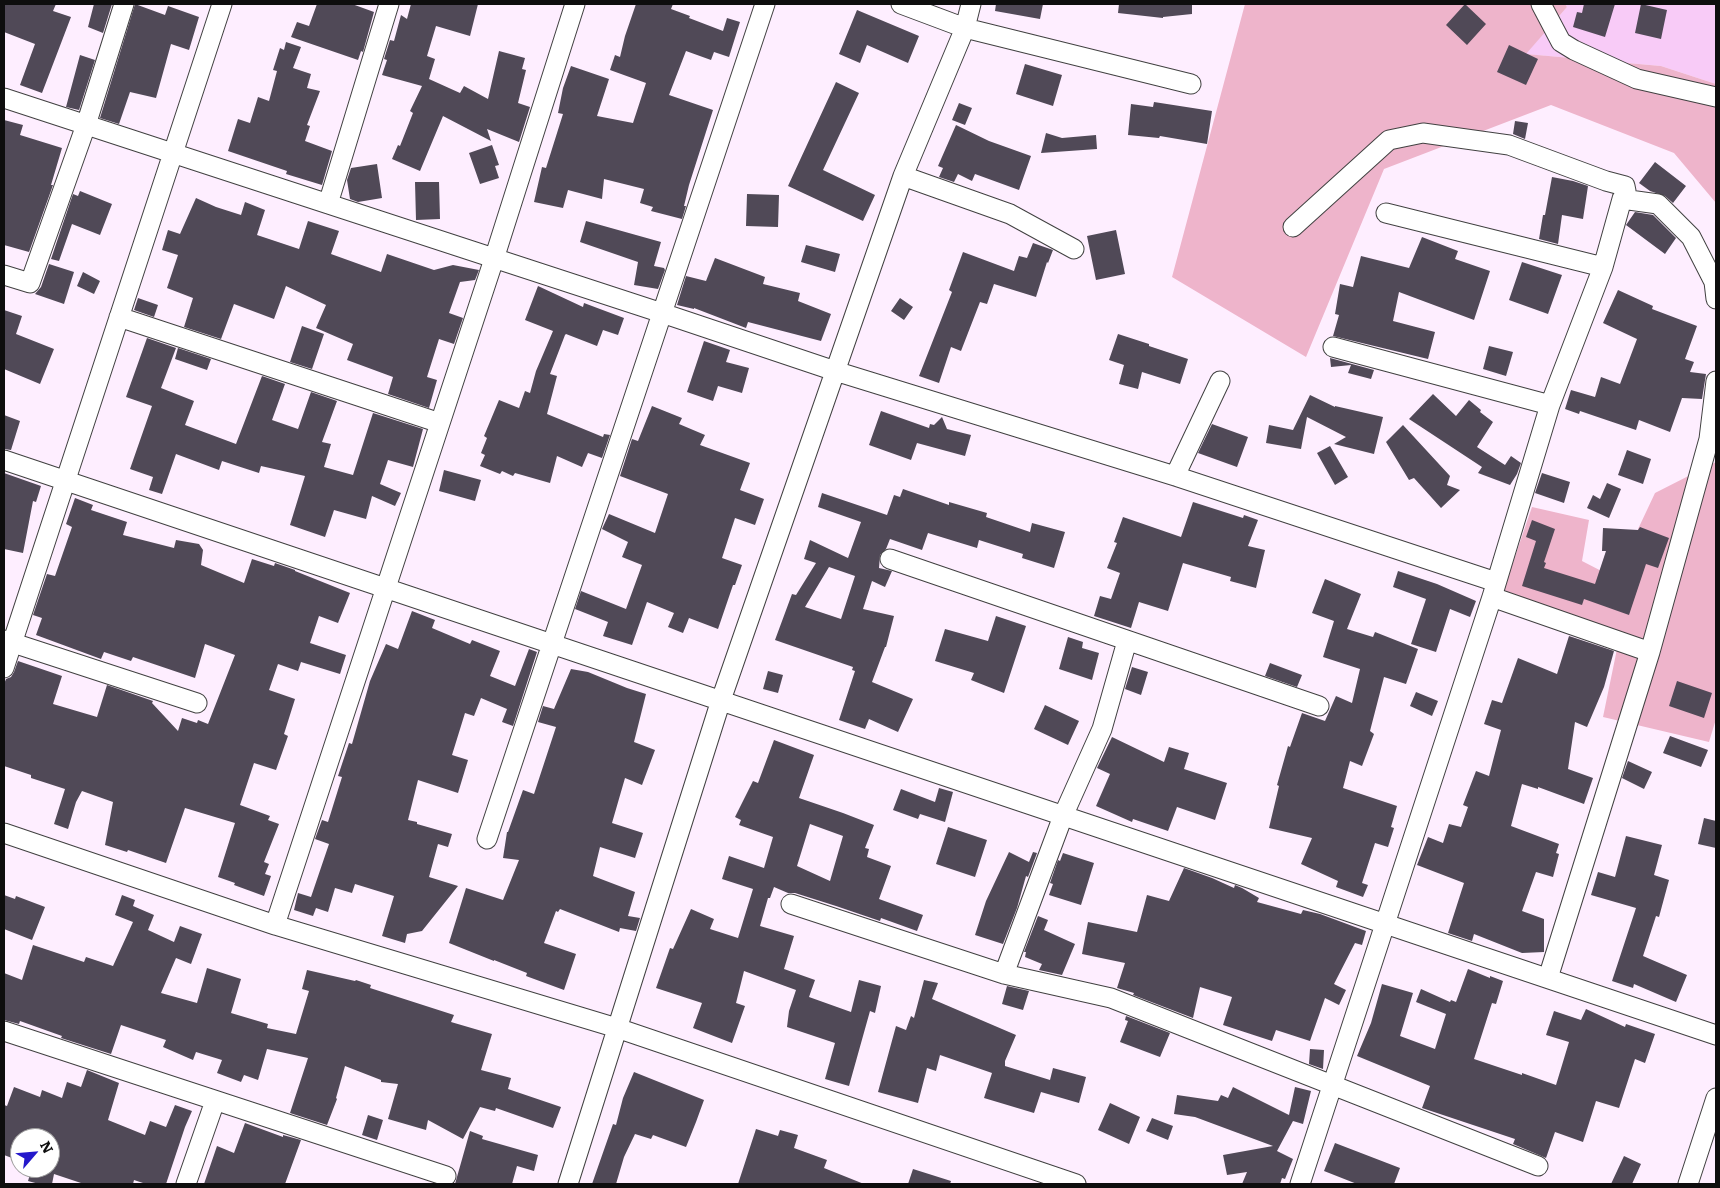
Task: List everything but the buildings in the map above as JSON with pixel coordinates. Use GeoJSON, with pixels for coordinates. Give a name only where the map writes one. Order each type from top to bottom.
{"type":"FeatureCollection","features":[{"type":"Feature","properties":{"kind":"street"},"geometry":{"type":"LineString","coordinates":[[4,275],[30,283],[86,125],[124,4]]}},
{"type":"Feature","properties":{"kind":"street"},"geometry":{"type":"LineString","coordinates":[[4,668],[8,642],[66,480],[222,4]]}},
{"type":"Feature","properties":{"kind":"street"},"geometry":{"type":"LineString","coordinates":[[328,204],[389,4]]}},
{"type":"Feature","properties":{"kind":"street"},"geometry":{"type":"LineString","coordinates":[[275,925],[494,259],[575,4]]}},
{"type":"Feature","properties":{"kind":"street"},"geometry":{"type":"LineString","coordinates":[[487,839],[764,4]]}},
{"type":"Feature","properties":{"kind":"street"},"geometry":{"type":"LineString","coordinates":[[901,4],[965,28],[1191,84]]}},
{"type":"Feature","properties":{"kind":"street"},"geometry":{"type":"LineString","coordinates":[[568,1184],[720,700],[904,176],[965,28],[971,4]]}},
{"type":"Feature","properties":{"kind":"street"},"geometry":{"type":"LineString","coordinates":[[1541,4],[1561,42],[1574,50],[1636,79],[1716,98]]}},
{"type":"Feature","properties":{"kind":"street"},"geometry":{"type":"LineString","coordinates":[[4,98],[835,371],[1175,476],[1494,590],[1650,652]]}},
{"type":"Feature","properties":{"kind":"street"},"geometry":{"type":"LineString","coordinates":[[1293,227],[1389,140],[1423,133],[1509,146],[1625,186],[1626,191],[1622,198],[1603,268],[1550,405],[1494,590],[1300,1184]]}},
{"type":"Feature","properties":{"kind":"street"},"geometry":{"type":"LineString","coordinates":[[904,176],[1010,214],[1074,250]]}},
{"type":"Feature","properties":{"kind":"street"},"geometry":{"type":"LineString","coordinates":[[1622,198],[1658,204],[1691,237],[1714,282],[1716,299]]}},
{"type":"Feature","properties":{"kind":"street"},"geometry":{"type":"LineString","coordinates":[[1386,213],[1603,268]]}},
{"type":"Feature","properties":{"kind":"street"},"geometry":{"type":"LineString","coordinates":[[119,317],[440,423]]}},
{"type":"Feature","properties":{"kind":"street"},"geometry":{"type":"LineString","coordinates":[[1333,347],[1550,405]]}},
{"type":"Feature","properties":{"kind":"street"},"geometry":{"type":"LineString","coordinates":[[1548,978],[1650,652],[1709,439],[1716,381]]}},
{"type":"Feature","properties":{"kind":"street"},"geometry":{"type":"LineString","coordinates":[[1175,476],[1220,382]]}},
{"type":"Feature","properties":{"kind":"street"},"geometry":{"type":"LineString","coordinates":[[4,460],[1716,1035]]}},
{"type":"Feature","properties":{"kind":"street"},"geometry":{"type":"LineString","coordinates":[[890,559],[1319,706]]}},
{"type":"Feature","properties":{"kind":"street"},"geometry":{"type":"LineString","coordinates":[[1004,974],[1062,816],[1102,729],[1127,641]]}},
{"type":"Feature","properties":{"kind":"street"},"geometry":{"type":"LineString","coordinates":[[8,642],[197,703]]}},
{"type":"Feature","properties":{"kind":"street"},"geometry":{"type":"LineString","coordinates":[[4,833],[275,925],[617,1028],[1076,1184]]}},
{"type":"Feature","properties":{"kind":"street"},"geometry":{"type":"LineString","coordinates":[[792,904],[1004,974],[1111,998],[1538,1166]]}},
{"type":"Feature","properties":{"kind":"street"},"geometry":{"type":"LineString","coordinates":[[4,1031],[446,1176]]}},
{"type":"Feature","properties":{"kind":"street"},"geometry":{"type":"LineString","coordinates":[[1688,1184],[1716,1098]]}},
{"type":"Feature","properties":{"kind":"street"},"geometry":{"type":"LineString","coordinates":[[186,1184],[214,1100]]}},
{"type":"Feature","properties":{"kind":"shaded area"},"geometry":{"type":"Polygon","coordinates":[[[1245,4],[1565,4],[1567,7],[1526,54],[1661,66],[1716,84],[1716,203],[1674,153],[1551,105],[1384,169],[1306,357],[1172,277],[1245,4]]]}},
{"type":"Feature","properties":{"kind":"shaded area"},"geometry":{"type":"Polygon","coordinates":[[[1565,4],[1716,4],[1716,84],[1661,66],[1525,54],[1567,7],[1565,4]]]}},
{"type":"Feature","properties":{"kind":"shaded area"},"geometry":{"type":"Polygon","coordinates":[[[1716,462],[1716,719],[1709,742],[1603,717],[1617,649],[1497,609],[1532,507],[1589,520],[1582,561],[1615,578],[1655,493],[1716,462]]]}}]}
